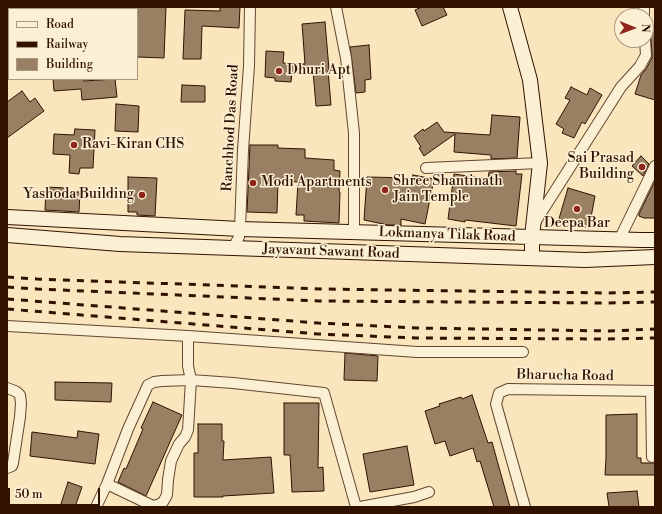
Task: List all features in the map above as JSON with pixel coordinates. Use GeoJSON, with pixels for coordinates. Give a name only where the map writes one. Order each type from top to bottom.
{"type":"FeatureCollection","features":[{"type":"Feature","properties":{"kind":"street","name":"Ranchhod Das Road"},"geometry":{"type":"LineString","coordinates":[[233,248],[239,237],[240,229],[243,150],[249,66],[250,7]]}},
{"type":"Feature","properties":{"kind":"street"},"geometry":{"type":"LineString","coordinates":[[336,7],[346,58],[354,133],[354,232]]}},
{"type":"Feature","properties":{"kind":"street"},"geometry":{"type":"LineString","coordinates":[[510,7],[530,80],[540,163],[533,231],[532,258]]}},
{"type":"Feature","properties":{"kind":"street"},"geometry":{"type":"LineString","coordinates":[[533,231],[621,87],[640,66],[646,55],[646,48]]}},
{"type":"Feature","properties":{"kind":"street"},"geometry":{"type":"LineString","coordinates":[[426,168],[540,163]]}},
{"type":"Feature","properties":{"kind":"street"},"geometry":{"type":"LineString","coordinates":[[619,240],[655,166]]}},
{"type":"Feature","properties":{"kind":"street"},"geometry":{"type":"LineString","coordinates":[[7,216],[240,229]]}},
{"type":"Feature","properties":{"kind":"street","name":"Lokmanya Tilak Road"},"geometry":{"type":"LineString","coordinates":[[240,229],[354,232],[533,231],[619,240],[655,240]]}},
{"type":"Feature","properties":{"kind":"street","name":"Jayavant Sawant Road"},"geometry":{"type":"LineString","coordinates":[[7,235],[120,244],[585,260],[655,257]]}},
{"type":"Feature","properties":{"kind":"street"},"geometry":{"type":"LineString","coordinates":[[7,326],[188,336],[417,352],[523,352]]}},
{"type":"Feature","properties":{"kind":"street"},"geometry":{"type":"LineString","coordinates":[[107,484],[153,506],[163,502],[166,495],[171,461],[188,430],[190,380],[188,366],[188,336]]}},
{"type":"Feature","properties":{"kind":"street"},"geometry":{"type":"LineString","coordinates":[[96,507],[148,385],[154,382],[162,381],[190,380],[324,393],[356,507]]}},
{"type":"Feature","properties":{"kind":"street"},"geometry":{"type":"LineString","coordinates":[[7,388],[18,393],[21,398],[21,403],[13,463],[12,466],[7,468]]}},
{"type":"Feature","properties":{"kind":"street","name":"Bharucha Road"},"geometry":{"type":"LineString","coordinates":[[525,507],[496,404],[499,392],[508,389],[653,391]]}},
{"type":"Feature","properties":{"kind":"street"},"geometry":{"type":"LineString","coordinates":[[652,456],[653,391]]}},
{"type":"Feature","properties":{"kind":"street"},"geometry":{"type":"LineString","coordinates":[[360,507],[414,497],[429,492]]}},
{"type":"Feature","properties":{"kind":"building"},"geometry":{"type":"Polygon","coordinates":[[[166,7],[164,58],[138,57],[137,8],[166,7]]]}},
{"type":"Feature","properties":{"kind":"building"},"geometry":{"type":"Polygon","coordinates":[[[220,7],[240,7],[239,28],[202,26],[201,59],[183,59],[185,10],[220,11],[220,7]]]}},
{"type":"Feature","properties":{"kind":"building"},"geometry":{"type":"Polygon","coordinates":[[[422,7],[443,7],[447,15],[422,26],[415,10],[422,7]]]}},
{"type":"Feature","properties":{"kind":"building"},"geometry":{"type":"Polygon","coordinates":[[[325,22],[331,105],[316,106],[313,71],[292,73],[291,82],[275,81],[275,78],[265,77],[266,51],[284,52],[283,63],[305,64],[302,24],[325,22]]]}},
{"type":"Feature","properties":{"kind":"building"},"geometry":{"type":"Polygon","coordinates":[[[654,28],[655,100],[635,94],[641,75],[652,58],[651,48],[654,48],[654,28]]]}},
{"type":"Feature","properties":{"kind":"building"},"geometry":{"type":"Polygon","coordinates":[[[369,45],[371,79],[365,80],[365,92],[356,93],[350,47],[369,45]]]}},
{"type":"Feature","properties":{"kind":"building"},"geometry":{"type":"Polygon","coordinates":[[[53,80],[115,80],[117,97],[82,100],[81,89],[54,91],[53,80]]]}},
{"type":"Feature","properties":{"kind":"building"},"geometry":{"type":"Polygon","coordinates":[[[182,85],[205,86],[205,102],[181,102],[182,85]]]}},
{"type":"Feature","properties":{"kind":"building"},"geometry":{"type":"Polygon","coordinates":[[[571,87],[587,95],[590,88],[602,95],[585,124],[582,122],[574,138],[562,133],[564,129],[556,124],[570,100],[565,98],[571,87]]]}},
{"type":"Feature","properties":{"kind":"building"},"geometry":{"type":"Polygon","coordinates":[[[22,91],[30,102],[35,98],[44,111],[7,138],[7,102],[22,91]]]}},
{"type":"Feature","properties":{"kind":"building"},"geometry":{"type":"Polygon","coordinates":[[[116,104],[139,106],[138,132],[115,131],[116,104]]]}},
{"type":"Feature","properties":{"kind":"building"},"geometry":{"type":"Polygon","coordinates":[[[492,115],[520,117],[517,158],[491,159],[491,155],[454,152],[455,134],[424,156],[419,148],[421,147],[414,136],[423,129],[424,131],[437,122],[444,132],[490,135],[492,115]]]}},
{"type":"Feature","properties":{"kind":"building","name":"Ravi-Kiran CHS"},"geometry":{"type":"Polygon","coordinates":[[[75,129],[95,130],[93,168],[80,168],[79,174],[69,173],[70,155],[53,154],[54,134],[74,135],[75,129]]]}},
{"type":"Feature","properties":{"kind":"building"},"geometry":{"type":"Polygon","coordinates":[[[250,145],[278,145],[278,148],[305,149],[305,158],[334,160],[334,170],[340,171],[339,223],[304,221],[304,215],[296,215],[298,182],[278,181],[277,213],[247,212],[250,145]]]}},
{"type":"Feature","properties":{"kind":"building","name":"Sai Prasad Building"},"geometry":{"type":"Polygon","coordinates":[[[641,156],[649,164],[643,176],[632,166],[641,156]]]}},
{"type":"Feature","properties":{"kind":"building"},"geometry":{"type":"Polygon","coordinates":[[[516,171],[516,174],[522,174],[516,226],[465,220],[465,222],[448,219],[454,174],[488,179],[489,172],[516,171]]]}},
{"type":"Feature","properties":{"kind":"building"},"geometry":{"type":"Polygon","coordinates":[[[413,175],[434,179],[425,224],[401,219],[401,225],[388,225],[364,220],[367,177],[412,178],[413,175]]]}},
{"type":"Feature","properties":{"kind":"building","name":"Yashoda Building"},"geometry":{"type":"Polygon","coordinates":[[[128,177],[157,178],[155,216],[137,215],[137,212],[128,212],[128,177]]]}},
{"type":"Feature","properties":{"kind":"building"},"geometry":{"type":"Polygon","coordinates":[[[655,181],[655,218],[644,218],[639,216],[639,214],[655,181]]]}},
{"type":"Feature","properties":{"kind":"building"},"geometry":{"type":"Polygon","coordinates":[[[46,187],[66,188],[66,192],[80,192],[79,212],[45,210],[46,187]]]}},
{"type":"Feature","properties":{"kind":"building","name":"Deepa Bar"},"geometry":{"type":"Polygon","coordinates":[[[568,188],[595,196],[589,228],[558,222],[568,188]]]}},
{"type":"Feature","properties":{"kind":"building"},"geometry":{"type":"Polygon","coordinates":[[[345,353],[378,356],[377,381],[344,380],[345,353]]]}},
{"type":"Feature","properties":{"kind":"building"},"geometry":{"type":"Polygon","coordinates":[[[55,382],[112,383],[111,402],[55,400],[55,382]]]}},
{"type":"Feature","properties":{"kind":"building"},"geometry":{"type":"Polygon","coordinates":[[[472,395],[488,443],[492,442],[510,507],[494,507],[480,461],[477,462],[473,448],[450,456],[445,441],[435,444],[425,411],[440,406],[439,404],[461,397],[462,399],[472,395]]]}},
{"type":"Feature","properties":{"kind":"building"},"geometry":{"type":"Polygon","coordinates":[[[153,402],[182,415],[146,496],[118,482],[124,468],[126,469],[143,429],[141,428],[153,402]]]}},
{"type":"Feature","properties":{"kind":"building"},"geometry":{"type":"Polygon","coordinates":[[[284,403],[319,403],[318,468],[323,467],[324,491],[292,492],[290,455],[284,455],[284,403]]]}},
{"type":"Feature","properties":{"kind":"building"},"geometry":{"type":"Polygon","coordinates":[[[637,414],[637,458],[641,458],[641,463],[655,463],[655,475],[605,475],[606,415],[637,414]]]}},
{"type":"Feature","properties":{"kind":"building"},"geometry":{"type":"Polygon","coordinates":[[[198,424],[222,424],[222,441],[224,441],[223,460],[271,457],[274,493],[223,497],[194,497],[194,453],[198,453],[198,424]]]}},
{"type":"Feature","properties":{"kind":"building"},"geometry":{"type":"Polygon","coordinates":[[[78,431],[99,434],[95,464],[30,456],[32,432],[77,438],[78,431]]]}},
{"type":"Feature","properties":{"kind":"building"},"geometry":{"type":"Polygon","coordinates":[[[407,446],[414,485],[370,492],[363,454],[407,446]]]}},
{"type":"Feature","properties":{"kind":"building"},"geometry":{"type":"Polygon","coordinates":[[[68,482],[82,487],[75,507],[60,507],[68,482]]]}},
{"type":"Feature","properties":{"kind":"building"},"geometry":{"type":"Polygon","coordinates":[[[637,491],[639,507],[609,507],[607,493],[637,491]]]}},
{"type":"Feature","properties":{"kind":"railway"},"geometry":{"type":"LineString","coordinates":[[7,277],[320,289],[608,293],[655,292]]}},
{"type":"Feature","properties":{"kind":"railway"},"geometry":{"type":"LineString","coordinates":[[7,287],[319,301],[655,302]]}},
{"type":"Feature","properties":{"kind":"railway"},"geometry":{"type":"LineString","coordinates":[[7,299],[318,323],[417,328],[609,331],[655,329]]}},
{"type":"Feature","properties":{"kind":"railway"},"geometry":{"type":"LineString","coordinates":[[7,309],[318,334],[416,338],[655,338]]}},
{"type":"Feature","properties":{"kind":"place","name":"Dhuri Apt"},"geometry":{"type":"Point","coordinates":[279,71]}},
{"type":"Feature","properties":{"kind":"place","name":"Ravi-Kiran CHS"},"geometry":{"type":"Point","coordinates":[74,145]}},
{"type":"Feature","properties":{"kind":"place","name":"Sai Prasad Building"},"geometry":{"type":"Point","coordinates":[642,167]}},
{"type":"Feature","properties":{"kind":"place","name":"Modi Apartments"},"geometry":{"type":"Point","coordinates":[253,183]}},
{"type":"Feature","properties":{"kind":"place","name":"Shree Shantinath Jain Temple"},"geometry":{"type":"Point","coordinates":[385,190]}},
{"type":"Feature","properties":{"kind":"place","name":"Yashoda Building"},"geometry":{"type":"Point","coordinates":[142,195]}},
{"type":"Feature","properties":{"kind":"place","name":"Deepa Bar"},"geometry":{"type":"Point","coordinates":[577,209]}}]}
